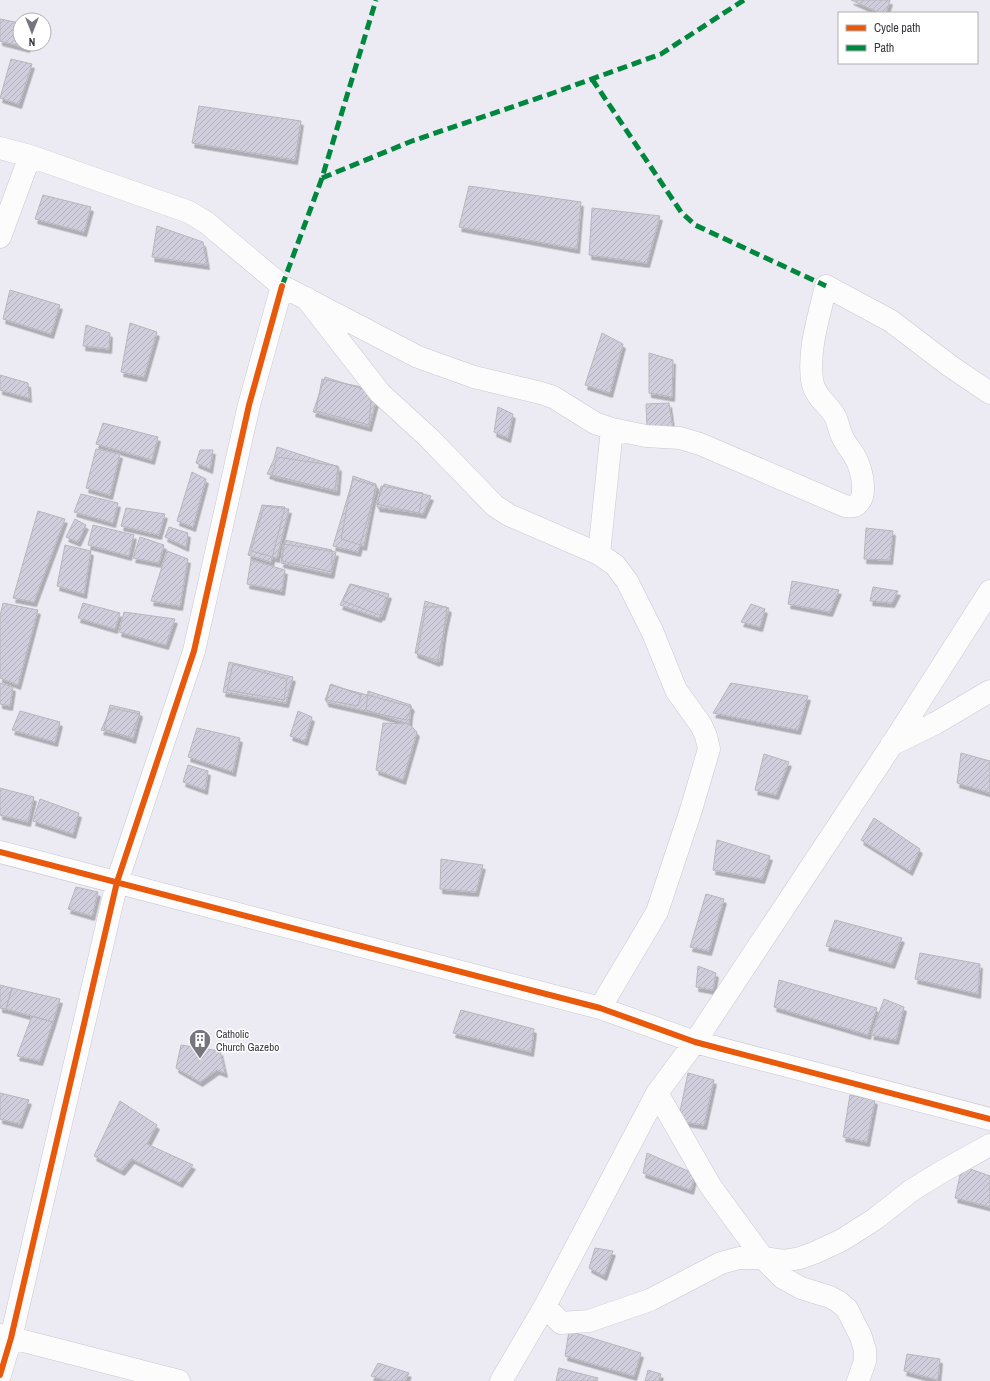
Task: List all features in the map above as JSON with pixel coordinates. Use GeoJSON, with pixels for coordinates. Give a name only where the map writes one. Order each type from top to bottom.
{"type":"FeatureCollection","features":[{"type":"Feature","properties":{"kind":"street"},"geometry":{"type":"LineString","coordinates":[[0,148],[30,156],[189,212],[207,223],[282,286],[418,356],[474,378],[553,397],[595,423],[612,429],[646,436],[680,438],[700,444],[845,506],[851,507],[857,505],[862,500],[863,493],[861,476],[855,457],[841,436],[834,414],[822,402],[815,392],[812,380],[812,346],[826,286],[891,321],[950,366],[990,392]]}},
{"type":"Feature","properties":{"kind":"street"},"geometry":{"type":"LineString","coordinates":[[0,237],[30,156]]}},
{"type":"Feature","properties":{"kind":"street"},"geometry":{"type":"LineString","coordinates":[[0,1375],[6,1337],[117,882],[194,651],[249,405],[282,286]]}},
{"type":"Feature","properties":{"kind":"street"},"geometry":{"type":"LineString","coordinates":[[306,298],[380,393],[429,438],[495,506],[509,515],[599,554],[615,565],[627,581],[653,633],[676,690],[701,725],[706,736],[709,749],[691,810],[657,912],[600,1008]]}},
{"type":"Feature","properties":{"kind":"street"},"geometry":{"type":"LineString","coordinates":[[599,554],[612,429]]}},
{"type":"Feature","properties":{"kind":"street"},"geometry":{"type":"LineString","coordinates":[[501,1381],[545,1306],[657,1093],[695,1042],[891,746],[990,591]]}},
{"type":"Feature","properties":{"kind":"street"},"geometry":{"type":"LineString","coordinates":[[891,746],[936,724],[990,691]]}},
{"type":"Feature","properties":{"kind":"street"},"geometry":{"type":"LineString","coordinates":[[0,852],[600,1008],[695,1042],[990,1119]]}},
{"type":"Feature","properties":{"kind":"street"},"geometry":{"type":"LineString","coordinates":[[657,1093],[711,1187],[763,1258],[783,1278],[801,1288],[830,1297],[847,1309],[861,1337],[865,1350],[865,1361],[858,1381]]}},
{"type":"Feature","properties":{"kind":"street"},"geometry":{"type":"LineString","coordinates":[[545,1306],[561,1323],[589,1321],[650,1300],[721,1263],[739,1258],[763,1258],[784,1261],[800,1258],[842,1240],[875,1219],[912,1190],[990,1145]]}},
{"type":"Feature","properties":{"kind":"street"},"geometry":{"type":"LineString","coordinates":[[6,1337],[179,1381]]}},
{"type":"Feature","properties":{"kind":"building"},"geometry":{"type":"Polygon","coordinates":[[[851,0],[890,0],[886,12],[878,12],[851,0]]]}},
{"type":"Feature","properties":{"kind":"building"},"geometry":{"type":"Polygon","coordinates":[[[0,19],[12,21],[12,44],[0,41],[0,19]]]}},
{"type":"Feature","properties":{"kind":"building"},"geometry":{"type":"Polygon","coordinates":[[[11,59],[32,64],[19,104],[0,98],[11,59]]]}},
{"type":"Feature","properties":{"kind":"building"},"geometry":{"type":"Polygon","coordinates":[[[199,106],[301,121],[295,160],[192,143],[199,106]]]}},
{"type":"Feature","properties":{"kind":"building"},"geometry":{"type":"Polygon","coordinates":[[[469,186],[581,202],[577,249],[459,227],[469,186]]]}},
{"type":"Feature","properties":{"kind":"building"},"geometry":{"type":"Polygon","coordinates":[[[43,195],[91,207],[84,232],[35,219],[43,195]]]}},
{"type":"Feature","properties":{"kind":"building"},"geometry":{"type":"Polygon","coordinates":[[[592,208],[660,216],[647,263],[589,255],[592,208]]]}},
{"type":"Feature","properties":{"kind":"building"},"geometry":{"type":"Polygon","coordinates":[[[157,226],[203,242],[207,265],[152,257],[157,226]]]}},
{"type":"Feature","properties":{"kind":"building"},"geometry":{"type":"Polygon","coordinates":[[[10,290],[60,305],[51,334],[3,319],[10,290]]]}},
{"type":"Feature","properties":{"kind":"building"},"geometry":{"type":"Polygon","coordinates":[[[130,323],[157,332],[144,377],[121,372],[130,323]]]}},
{"type":"Feature","properties":{"kind":"building"},"geometry":{"type":"Polygon","coordinates":[[[86,325],[110,333],[109,349],[83,346],[86,325]]]}},
{"type":"Feature","properties":{"kind":"building"},"geometry":{"type":"Polygon","coordinates":[[[602,333],[623,344],[610,393],[585,385],[602,333]]]}},
{"type":"Feature","properties":{"kind":"building"},"geometry":{"type":"Polygon","coordinates":[[[649,353],[673,360],[672,397],[649,393],[649,353]]]}},
{"type":"Feature","properties":{"kind":"building"},"geometry":{"type":"Polygon","coordinates":[[[0,375],[28,383],[29,398],[0,390],[0,375]]]}},
{"type":"Feature","properties":{"kind":"building"},"geometry":{"type":"Polygon","coordinates":[[[325,377],[378,394],[369,427],[313,412],[325,377]]]}},
{"type":"Feature","properties":{"kind":"building"},"geometry":{"type":"Polygon","coordinates":[[[322,379],[372,389],[369,425],[316,411],[322,379]]]}},
{"type":"Feature","properties":{"kind":"building"},"geometry":{"type":"Polygon","coordinates":[[[669,403],[673,431],[647,427],[646,404],[669,403]]]}},
{"type":"Feature","properties":{"kind":"building"},"geometry":{"type":"Polygon","coordinates":[[[498,407],[513,414],[508,438],[494,432],[498,407]]]}},
{"type":"Feature","properties":{"kind":"building"},"geometry":{"type":"Polygon","coordinates":[[[103,423],[158,437],[152,460],[96,444],[103,423]]]}},
{"type":"Feature","properties":{"kind":"building"},"geometry":{"type":"Polygon","coordinates":[[[277,447],[339,467],[337,491],[267,474],[274,459],[277,447]]]}},
{"type":"Feature","properties":{"kind":"building"},"geometry":{"type":"Polygon","coordinates":[[[96,449],[120,454],[110,495],[86,488],[96,449]]]}},
{"type":"Feature","properties":{"kind":"building"},"geometry":{"type":"Polygon","coordinates":[[[200,450],[213,450],[210,469],[196,463],[200,450]]]}},
{"type":"Feature","properties":{"kind":"building"},"geometry":{"type":"Polygon","coordinates":[[[277,457],[338,466],[335,491],[272,476],[277,457]]]}},
{"type":"Feature","properties":{"kind":"building"},"geometry":{"type":"Polygon","coordinates":[[[192,472],[206,479],[193,527],[177,521],[192,472]]]}},
{"type":"Feature","properties":{"kind":"building"},"geometry":{"type":"Polygon","coordinates":[[[353,476],[376,484],[364,546],[341,539],[353,476]]]}},
{"type":"Feature","properties":{"kind":"building"},"geometry":{"type":"Polygon","coordinates":[[[353,479],[377,486],[358,552],[333,546],[353,479]]]}},
{"type":"Feature","properties":{"kind":"building"},"geometry":{"type":"Polygon","coordinates":[[[384,484],[431,496],[423,514],[376,504],[384,484]]]}},
{"type":"Feature","properties":{"kind":"building"},"geometry":{"type":"Polygon","coordinates":[[[381,486],[423,493],[419,513],[377,507],[381,486]]]}},
{"type":"Feature","properties":{"kind":"building"},"geometry":{"type":"Polygon","coordinates":[[[81,494],[118,503],[113,523],[74,512],[81,494]]]}},
{"type":"Feature","properties":{"kind":"building"},"geometry":{"type":"Polygon","coordinates":[[[262,505],[285,507],[271,562],[248,555],[262,505]]]}},
{"type":"Feature","properties":{"kind":"building"},"geometry":{"type":"Polygon","coordinates":[[[264,506],[289,509],[277,558],[251,551],[264,506]]]}},
{"type":"Feature","properties":{"kind":"building"},"geometry":{"type":"Polygon","coordinates":[[[126,508],[165,514],[159,535],[121,526],[126,508]]]}},
{"type":"Feature","properties":{"kind":"building"},"geometry":{"type":"Polygon","coordinates":[[[38,511],[65,519],[34,602],[13,598],[38,511]]]}},
{"type":"Feature","properties":{"kind":"building"},"geometry":{"type":"Polygon","coordinates":[[[75,519],[86,525],[78,542],[66,537],[75,519]]]}},
{"type":"Feature","properties":{"kind":"building"},"geometry":{"type":"Polygon","coordinates":[[[93,525],[134,535],[129,556],[88,545],[93,525]]]}},
{"type":"Feature","properties":{"kind":"building"},"geometry":{"type":"Polygon","coordinates":[[[169,527],[188,533],[186,547],[165,537],[169,527]]]}},
{"type":"Feature","properties":{"kind":"building"},"geometry":{"type":"Polygon","coordinates":[[[866,528],[893,531],[890,560],[864,559],[866,528]]]}},
{"type":"Feature","properties":{"kind":"building"},"geometry":{"type":"Polygon","coordinates":[[[140,537],[164,545],[159,563],[133,558],[140,537]]]}},
{"type":"Feature","properties":{"kind":"building"},"geometry":{"type":"Polygon","coordinates":[[[285,540],[332,550],[332,572],[282,561],[285,540]]]}},
{"type":"Feature","properties":{"kind":"building"},"geometry":{"type":"Polygon","coordinates":[[[283,544],[336,552],[331,574],[281,563],[283,544]]]}},
{"type":"Feature","properties":{"kind":"building"},"geometry":{"type":"Polygon","coordinates":[[[65,545],[91,551],[84,594],[57,586],[65,545]]]}},
{"type":"Feature","properties":{"kind":"building"},"geometry":{"type":"Polygon","coordinates":[[[167,551],[188,559],[180,606],[151,601],[167,551]]]}},
{"type":"Feature","properties":{"kind":"building"},"geometry":{"type":"Polygon","coordinates":[[[251,560],[285,570],[282,591],[247,584],[251,560]]]}},
{"type":"Feature","properties":{"kind":"building"},"geometry":{"type":"Polygon","coordinates":[[[792,581],[839,590],[830,612],[788,604],[792,581]]]}},
{"type":"Feature","properties":{"kind":"building"},"geometry":{"type":"Polygon","coordinates":[[[350,584],[387,598],[379,618],[340,605],[350,584]]]}},
{"type":"Feature","properties":{"kind":"building"},"geometry":{"type":"Polygon","coordinates":[[[351,584],[389,594],[382,616],[343,601],[351,584]]]}},
{"type":"Feature","properties":{"kind":"building"},"geometry":{"type":"Polygon","coordinates":[[[873,587],[898,591],[892,603],[870,601],[873,587]]]}},
{"type":"Feature","properties":{"kind":"building"},"geometry":{"type":"Polygon","coordinates":[[[425,601],[449,608],[437,662],[415,653],[425,601]]]}},
{"type":"Feature","properties":{"kind":"building"},"geometry":{"type":"Polygon","coordinates":[[[3,603],[38,610],[18,685],[0,678],[0,616],[3,603]]]}},
{"type":"Feature","properties":{"kind":"building"},"geometry":{"type":"Polygon","coordinates":[[[83,603],[120,613],[115,629],[78,618],[83,603]]]}},
{"type":"Feature","properties":{"kind":"building"},"geometry":{"type":"Polygon","coordinates":[[[751,604],[765,609],[760,627],[741,622],[751,604]]]}},
{"type":"Feature","properties":{"kind":"building"},"geometry":{"type":"Polygon","coordinates":[[[426,607],[447,607],[440,661],[417,654],[426,607]]]}},
{"type":"Feature","properties":{"kind":"building"},"geometry":{"type":"Polygon","coordinates":[[[124,612],[175,619],[166,645],[119,632],[124,612]]]}},
{"type":"Feature","properties":{"kind":"building"},"geometry":{"type":"Polygon","coordinates":[[[229,662],[293,677],[286,703],[223,692],[229,662]]]}},
{"type":"Feature","properties":{"kind":"building"},"geometry":{"type":"Polygon","coordinates":[[[233,664],[287,679],[284,700],[227,690],[233,664]]]}},
{"type":"Feature","properties":{"kind":"building"},"geometry":{"type":"Polygon","coordinates":[[[0,683],[13,687],[10,706],[0,704],[0,683]]]}},
{"type":"Feature","properties":{"kind":"building"},"geometry":{"type":"Polygon","coordinates":[[[731,683],[808,696],[798,730],[713,713],[731,683]]]}},
{"type":"Feature","properties":{"kind":"building"},"geometry":{"type":"Polygon","coordinates":[[[331,684],[361,695],[358,706],[325,700],[331,684]]]}},
{"type":"Feature","properties":{"kind":"building"},"geometry":{"type":"Polygon","coordinates":[[[330,685],[412,707],[406,720],[326,702],[330,685]]]}},
{"type":"Feature","properties":{"kind":"building"},"geometry":{"type":"Polygon","coordinates":[[[368,691],[411,705],[409,724],[366,710],[368,691]]]}},
{"type":"Feature","properties":{"kind":"building"},"geometry":{"type":"Polygon","coordinates":[[[110,705],[140,712],[133,739],[104,729],[110,705]]]}},
{"type":"Feature","properties":{"kind":"building"},"geometry":{"type":"Polygon","coordinates":[[[111,708],[140,714],[130,737],[101,730],[111,708]]]}},
{"type":"Feature","properties":{"kind":"building"},"geometry":{"type":"Polygon","coordinates":[[[20,711],[60,722],[55,742],[12,730],[20,711]]]}},
{"type":"Feature","properties":{"kind":"building"},"geometry":{"type":"Polygon","coordinates":[[[298,711],[312,717],[305,741],[290,736],[298,711]]]}},
{"type":"Feature","properties":{"kind":"building"},"geometry":{"type":"Polygon","coordinates":[[[383,723],[409,724],[417,732],[403,780],[376,770],[383,723]]]}},
{"type":"Feature","properties":{"kind":"building"},"geometry":{"type":"Polygon","coordinates":[[[197,728],[240,738],[233,772],[188,757],[197,728]]]}},
{"type":"Feature","properties":{"kind":"building"},"geometry":{"type":"Polygon","coordinates":[[[961,753],[990,761],[990,793],[957,783],[961,753]]]}},
{"type":"Feature","properties":{"kind":"building"},"geometry":{"type":"Polygon","coordinates":[[[764,754],[789,762],[776,795],[755,790],[764,754]]]}},
{"type":"Feature","properties":{"kind":"building"},"geometry":{"type":"Polygon","coordinates":[[[188,765],[208,771],[205,790],[183,782],[188,765]]]}},
{"type":"Feature","properties":{"kind":"building"},"geometry":{"type":"Polygon","coordinates":[[[0,788],[34,797],[28,822],[0,815],[0,788]]]}},
{"type":"Feature","properties":{"kind":"building"},"geometry":{"type":"Polygon","coordinates":[[[40,799],[79,813],[73,834],[33,821],[40,799]]]}},
{"type":"Feature","properties":{"kind":"building"},"geometry":{"type":"Polygon","coordinates":[[[874,818],[920,849],[910,871],[861,840],[874,818]]]}},
{"type":"Feature","properties":{"kind":"building"},"geometry":{"type":"Polygon","coordinates":[[[717,840],[770,856],[762,879],[713,870],[717,840]]]}},
{"type":"Feature","properties":{"kind":"building"},"geometry":{"type":"Polygon","coordinates":[[[441,859],[483,865],[476,892],[440,889],[441,859]]]}},
{"type":"Feature","properties":{"kind":"building"},"geometry":{"type":"Polygon","coordinates":[[[76,887],[98,892],[92,916],[68,909],[76,887]]]}},
{"type":"Feature","properties":{"kind":"building"},"geometry":{"type":"Polygon","coordinates":[[[706,894],[724,899],[709,951],[690,947],[706,894]]]}},
{"type":"Feature","properties":{"kind":"building"},"geometry":{"type":"Polygon","coordinates":[[[835,920],[902,938],[892,964],[826,946],[835,920]]]}},
{"type":"Feature","properties":{"kind":"building"},"geometry":{"type":"Polygon","coordinates":[[[920,953],[980,964],[978,994],[915,979],[920,953]]]}},
{"type":"Feature","properties":{"kind":"building"},"geometry":{"type":"Polygon","coordinates":[[[698,966],[716,973],[713,990],[696,987],[698,966]]]}},
{"type":"Feature","properties":{"kind":"building"},"geometry":{"type":"Polygon","coordinates":[[[779,980],[877,1008],[868,1035],[774,1007],[779,980]]]}},
{"type":"Feature","properties":{"kind":"building"},"geometry":{"type":"Polygon","coordinates":[[[0,985],[12,988],[6,1009],[0,1008],[0,985]]]}},
{"type":"Feature","properties":{"kind":"building"},"geometry":{"type":"Polygon","coordinates":[[[12,988],[60,999],[53,1022],[6,1009],[12,988]]]}},
{"type":"Feature","properties":{"kind":"building"},"geometry":{"type":"Polygon","coordinates":[[[884,999],[904,1007],[896,1040],[871,1035],[884,999]]]}},
{"type":"Feature","properties":{"kind":"building"},"geometry":{"type":"Polygon","coordinates":[[[461,1010],[534,1029],[531,1052],[453,1033],[461,1010]]]}},
{"type":"Feature","properties":{"kind":"building"},"geometry":{"type":"Polygon","coordinates":[[[32,1016],[53,1022],[40,1061],[17,1056],[32,1016]]]}},
{"type":"Feature","properties":{"kind":"building","name":"Catholic Church Gazebo"},"geometry":{"type":"Polygon","coordinates":[[[181,1045],[220,1051],[225,1073],[217,1070],[200,1082],[176,1068],[181,1045]]]}},
{"type":"Feature","properties":{"kind":"building"},"geometry":{"type":"Polygon","coordinates":[[[688,1073],[714,1080],[704,1125],[678,1121],[688,1073]]]}},
{"type":"Feature","properties":{"kind":"building"},"geometry":{"type":"Polygon","coordinates":[[[0,1093],[29,1100],[20,1124],[0,1119],[0,1093]]]}},
{"type":"Feature","properties":{"kind":"building"},"geometry":{"type":"Polygon","coordinates":[[[850,1095],[875,1100],[867,1142],[843,1137],[850,1095]]]}},
{"type":"Feature","properties":{"kind":"building"},"geometry":{"type":"Polygon","coordinates":[[[120,1101],[157,1125],[147,1144],[193,1165],[180,1183],[132,1159],[122,1171],[94,1156],[120,1101]]]}},
{"type":"Feature","properties":{"kind":"building"},"geometry":{"type":"Polygon","coordinates":[[[647,1153],[695,1174],[691,1190],[643,1173],[647,1153]]]}},
{"type":"Feature","properties":{"kind":"building"},"geometry":{"type":"Polygon","coordinates":[[[962,1166],[990,1176],[990,1207],[955,1198],[962,1166]]]}},
{"type":"Feature","properties":{"kind":"building"},"geometry":{"type":"Polygon","coordinates":[[[595,1248],[613,1251],[604,1276],[589,1268],[595,1248]]]}},
{"type":"Feature","properties":{"kind":"building"},"geometry":{"type":"Polygon","coordinates":[[[569,1331],[641,1353],[634,1376],[565,1356],[569,1331]]]}},
{"type":"Feature","properties":{"kind":"building"},"geometry":{"type":"Polygon","coordinates":[[[907,1354],[940,1359],[938,1380],[904,1371],[907,1354]]]}},
{"type":"Feature","properties":{"kind":"building"},"geometry":{"type":"Polygon","coordinates":[[[378,1363],[409,1373],[405,1381],[388,1381],[371,1376],[378,1363]]]}},
{"type":"Feature","properties":{"kind":"building"},"geometry":{"type":"Polygon","coordinates":[[[559,1368],[598,1378],[597,1381],[556,1381],[559,1368]]]}},
{"type":"Feature","properties":{"kind":"building"},"geometry":{"type":"Polygon","coordinates":[[[648,1370],[661,1374],[659,1381],[645,1381],[648,1370]]]}},
{"type":"Feature","properties":{"kind":"marked path"},"geometry":{"type":"LineString","coordinates":[[282,286],[322,178],[376,0]]}},
{"type":"Feature","properties":{"kind":"marked path"},"geometry":{"type":"LineString","coordinates":[[322,178],[412,141],[661,54],[744,0]]}},
{"type":"Feature","properties":{"kind":"marked path"},"geometry":{"type":"LineString","coordinates":[[592,79],[681,212],[695,225],[826,286]]}},
{"type":"Feature","properties":{"kind":"cycle path"},"geometry":{"type":"LineString","coordinates":[[0,1375],[11,1338],[117,882],[194,651],[249,405],[282,286]]}},
{"type":"Feature","properties":{"kind":"cycle path"},"geometry":{"type":"LineString","coordinates":[[0,852],[600,1008],[695,1042],[990,1119]]}},
{"type":"Feature","properties":{"kind":"place","name":"Catholic Church Gazebo"},"geometry":{"type":"Point","coordinates":[200,1060]}}]}
